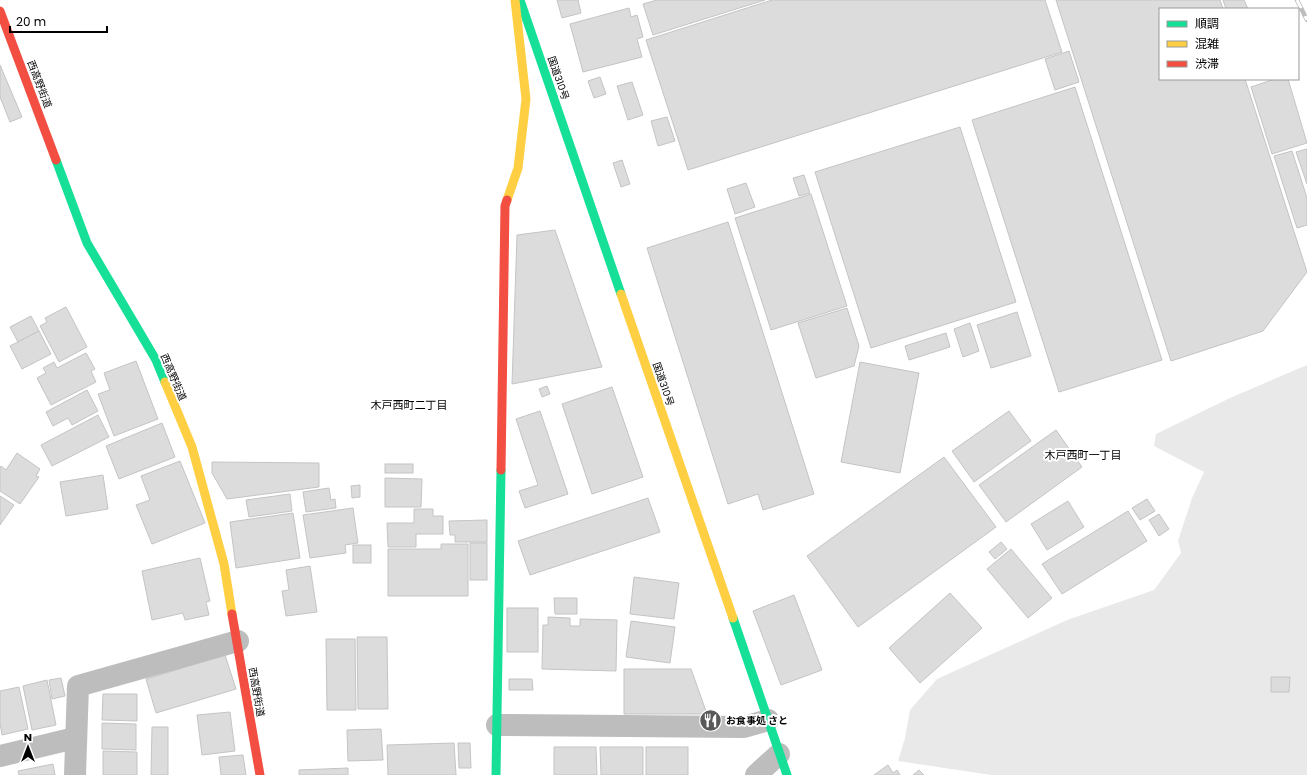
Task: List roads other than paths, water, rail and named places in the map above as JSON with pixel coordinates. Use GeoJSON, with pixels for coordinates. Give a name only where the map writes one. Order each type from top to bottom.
{"type":"FeatureCollection","features":[{"type":"Feature","properties":{"kind":"main road"},"geometry":{"type":"LineString","coordinates":[[496,775],[505,206],[518,168],[526,99],[515,0]]}},
{"type":"Feature","properties":{"kind":"main road","name":"国道310号"},"geometry":{"type":"LineString","coordinates":[[520,0],[787,775]]}},
{"type":"Feature","properties":{"kind":"main road","name":"西高野街道"},"geometry":{"type":"LineString","coordinates":[[0,11],[87,243],[156,360],[192,447],[224,564],[260,775]]}},
{"type":"Feature","properties":{"kind":"street"},"geometry":{"type":"LineString","coordinates":[[75,775],[75,738],[78,686],[238,641]]}},
{"type":"Feature","properties":{"kind":"street"},"geometry":{"type":"LineString","coordinates":[[497,724],[744,727],[768,720]]}},
{"type":"Feature","properties":{"kind":"street"},"geometry":{"type":"LineString","coordinates":[[0,756],[75,738]]}},
{"type":"Feature","properties":{"kind":"street"},"geometry":{"type":"LineString","coordinates":[[756,775],[779,754]]}},
{"type":"Feature","properties":{"kind":"railway"},"geometry":{"type":"LineString","coordinates":[[1297,0],[1307,20]]}},
{"type":"Feature","properties":{"kind":"place","name":"お食事処 さと"},"geometry":{"type":"Point","coordinates":[710,720]}},
{"type":"Feature","properties":{"kind":"district","name":"木戸西町二丁目"},"geometry":{"type":"Point","coordinates":[409,405]}},
{"type":"Feature","properties":{"kind":"district","name":"木戸西町一丁目"},"geometry":{"type":"Point","coordinates":[1083,455]}}]}
